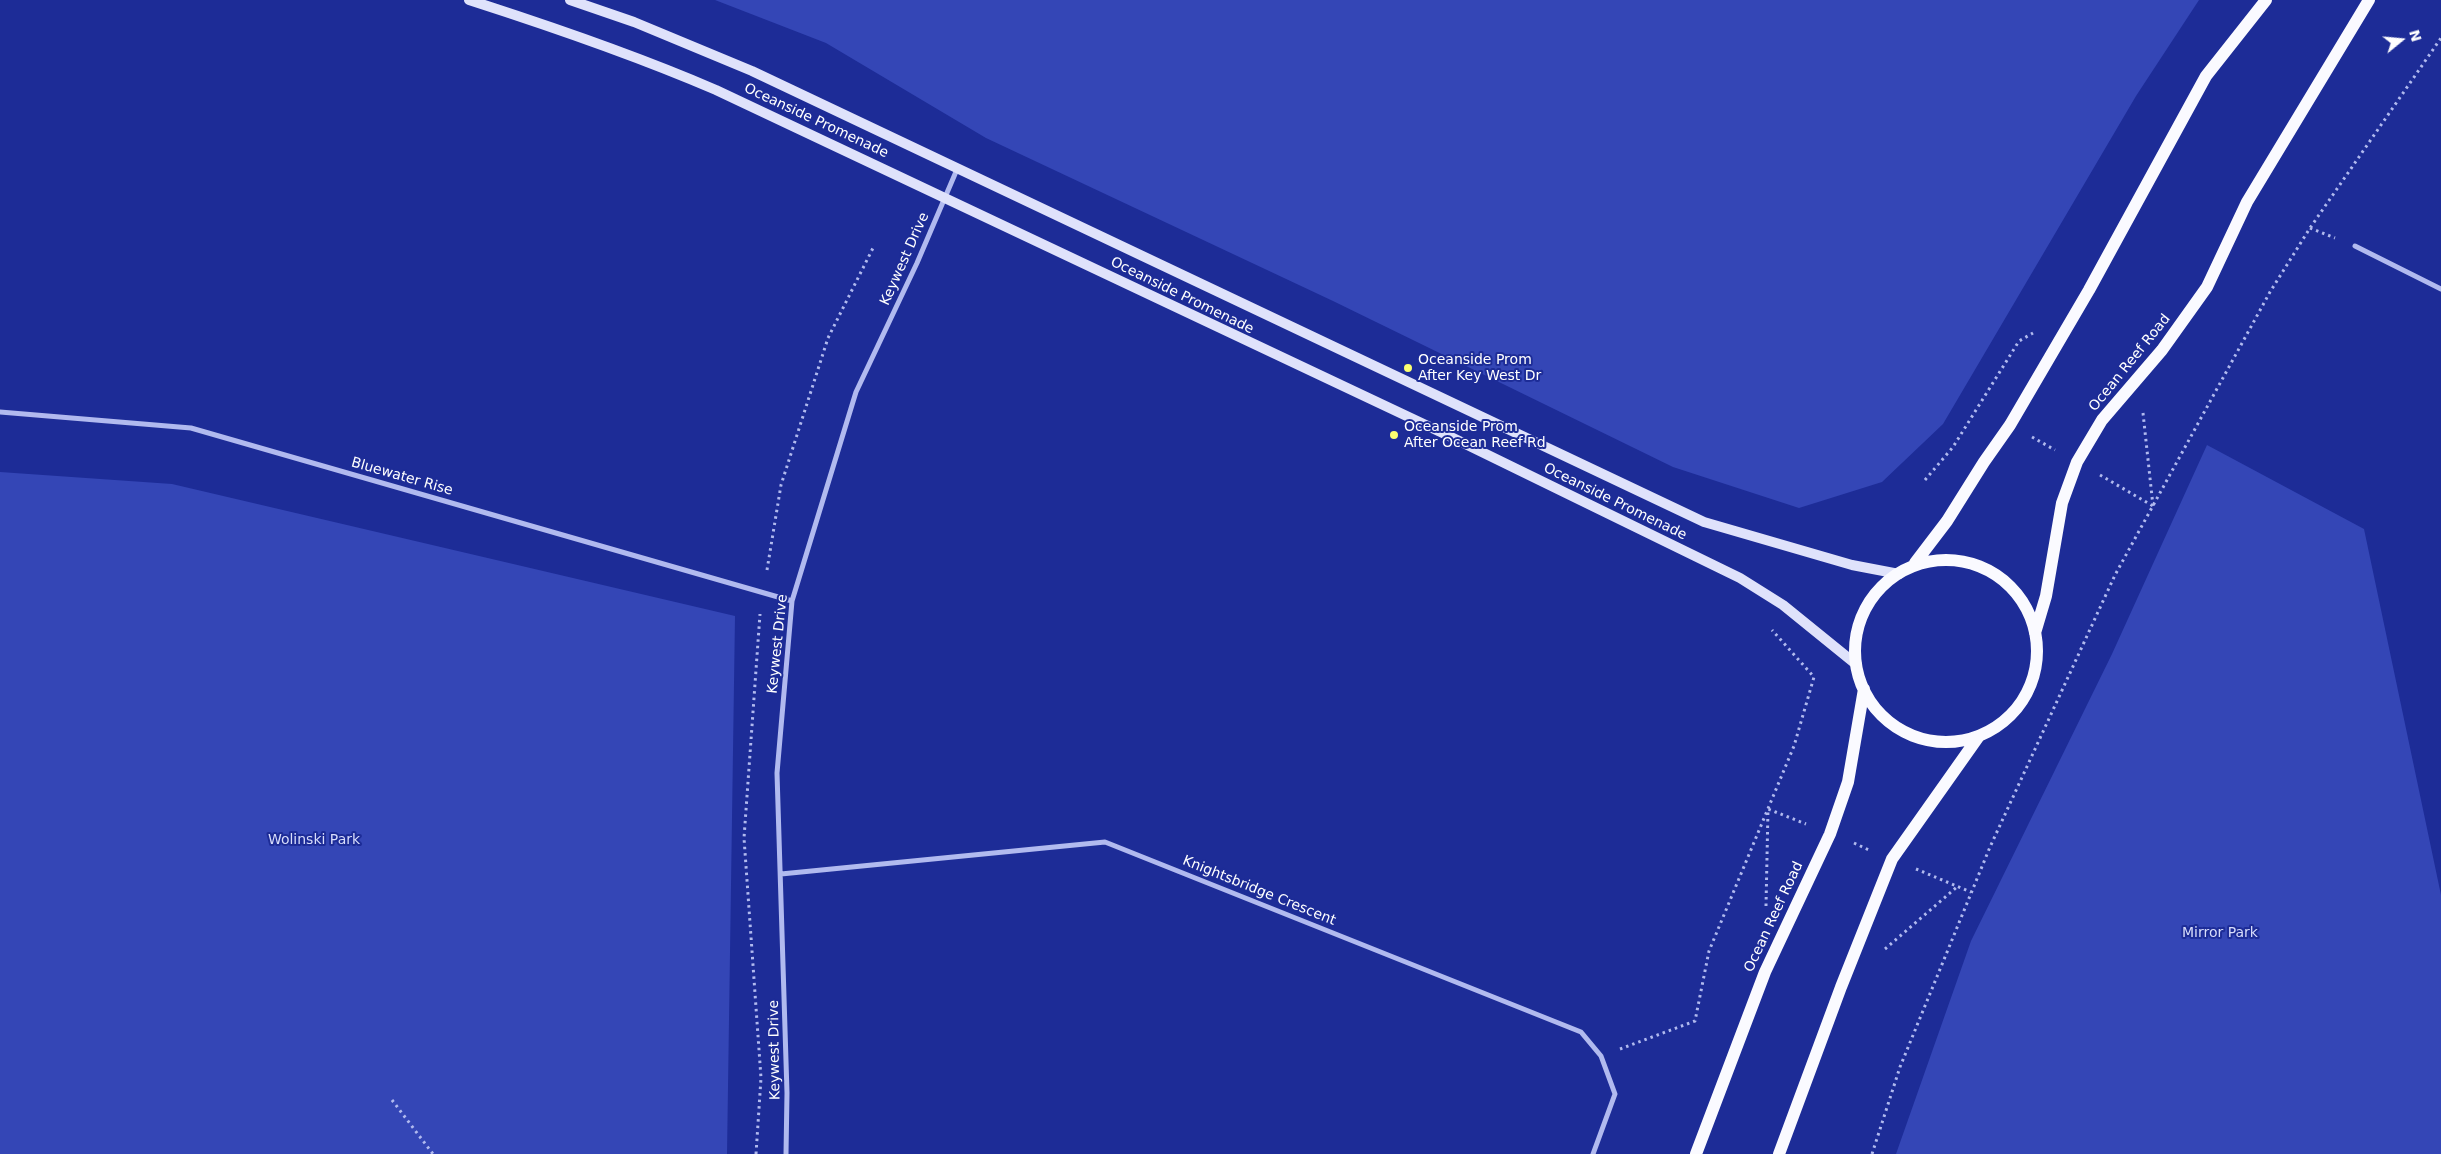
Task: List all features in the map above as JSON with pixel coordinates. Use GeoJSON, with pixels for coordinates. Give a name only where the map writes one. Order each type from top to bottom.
{"type":"FeatureCollection","features":[{"type":"Feature","properties":{"kind":"main road","name":"Oceanside Promenade"},"geometry":{"type":"LineString","coordinates":[[469,0],[556,28],[656,64],[851,152],[1562,490],[1740,578],[1783,605],[1857,665]]}},
{"type":"Feature","properties":{"kind":"main road","name":"Oceanside Promenade"},"geometry":{"type":"LineString","coordinates":[[570,0],[634,22],[752,71],[1704,522],[1852,565],[1899,574]]}},
{"type":"Feature","properties":{"kind":"main road"},"geometry":{"type":"LineString","coordinates":[[1915,563],[1949,560],[1966,562],[1998,576],[2011,587],[2022,601],[2035,633],[2037,652],[2034,672],[2028,690],[2018,707],[2004,721],[1979,736],[1955,742],[1927,740],[1914,736],[1889,722],[1879,712],[1864,689],[1857,665],[1855,646],[1861,618],[1870,601],[1882,586],[1915,563],[1947,521],[2010,425],[2085,296],[2206,76],[2266,0]]}},
{"type":"Feature","properties":{"kind":"main road","name":"Ocean Reef Road"},"geometry":{"type":"LineString","coordinates":[[2035,633],[2046,596],[2062,503],[2077,462],[2102,420],[2162,350],[2207,287],[2247,202],[2369,0]]}},
{"type":"Feature","properties":{"kind":"main road","name":"Ocean Reef Road"},"geometry":{"type":"LineString","coordinates":[[1696,1154],[1765,972],[1830,834],[1848,782],[1864,689]]}},
{"type":"Feature","properties":{"kind":"main road"},"geometry":{"type":"LineString","coordinates":[[1779,1154],[1841,987],[1892,859],[1979,736]]}},
{"type":"Feature","properties":{"kind":"street","name":"Keywest Drive"},"geometry":{"type":"LineString","coordinates":[[786,1154],[788,1093],[777,773],[792,601],[856,392],[958,167]]}},
{"type":"Feature","properties":{"kind":"street"},"geometry":{"type":"LineString","coordinates":[[2355,246],[2441,289]]}},
{"type":"Feature","properties":{"kind":"street","name":"Bluewater Rise"},"geometry":{"type":"LineString","coordinates":[[0,412],[191,428],[792,601]]}},
{"type":"Feature","properties":{"kind":"street","name":"Knightsbridge Crescent"},"geometry":{"type":"LineString","coordinates":[[781,874],[1105,842],[1581,1032],[1601,1056],[1615,1094],[1593,1154]]}},
{"type":"Feature","properties":{"kind":"path"},"geometry":{"type":"LineString","coordinates":[[1872,1154],[1900,1067],[1990,847],[2115,575],[2270,292],[2310,228],[2441,38]]}},
{"type":"Feature","properties":{"kind":"path"},"geometry":{"type":"LineString","coordinates":[[2310,228],[2355,246]]}},
{"type":"Feature","properties":{"kind":"path"},"geometry":{"type":"LineString","coordinates":[[2140,376],[2153,506]]}},
{"type":"Feature","properties":{"kind":"path"},"geometry":{"type":"LineString","coordinates":[[1925,480],[1954,447],[1978,408]]}},
{"type":"Feature","properties":{"kind":"path"},"geometry":{"type":"LineString","coordinates":[[1601,1056],[1695,1021],[1709,951],[1794,746],[1814,677],[1772,630]]}},
{"type":"Feature","properties":{"kind":"path"},"geometry":{"type":"LineString","coordinates":[[1766,915],[1768,809]]}},
{"type":"Feature","properties":{"kind":"path"},"geometry":{"type":"LineString","coordinates":[[1877,956],[1958,886]]}},
{"type":"Feature","properties":{"kind":"path"},"geometry":{"type":"LineString","coordinates":[[392,1100],[433,1154]]}},
{"type":"Feature","properties":{"kind":"green space"},"geometry":{"type":"Polygon","coordinates":[[[715,0],[2199,0],[2136,96],[1943,424],[1882,482],[1799,508],[1673,467],[1333,301],[986,138],[826,43],[715,0]]]}},
{"type":"Feature","properties":{"kind":"green space","name":"Mirror Park"},"geometry":{"type":"Polygon","coordinates":[[[2207,445],[2364,529],[2441,895],[2441,1154],[1896,1154],[1971,941],[2112,654],[2207,445]]]}},
{"type":"Feature","properties":{"kind":"green space","name":"Wolinski Park"},"geometry":{"type":"Polygon","coordinates":[[[0,472],[172,484],[735,616],[727,1154],[0,1154],[0,472]]]}},
{"type":"Feature","properties":{"kind":"place","name":"Oceanside Prom After Key West Dr"},"geometry":{"type":"Point","coordinates":[1408,368]}},
{"type":"Feature","properties":{"kind":"place","name":"Oceanside Prom After Ocean Reef Rd"},"geometry":{"type":"Point","coordinates":[1394,435]}}]}
